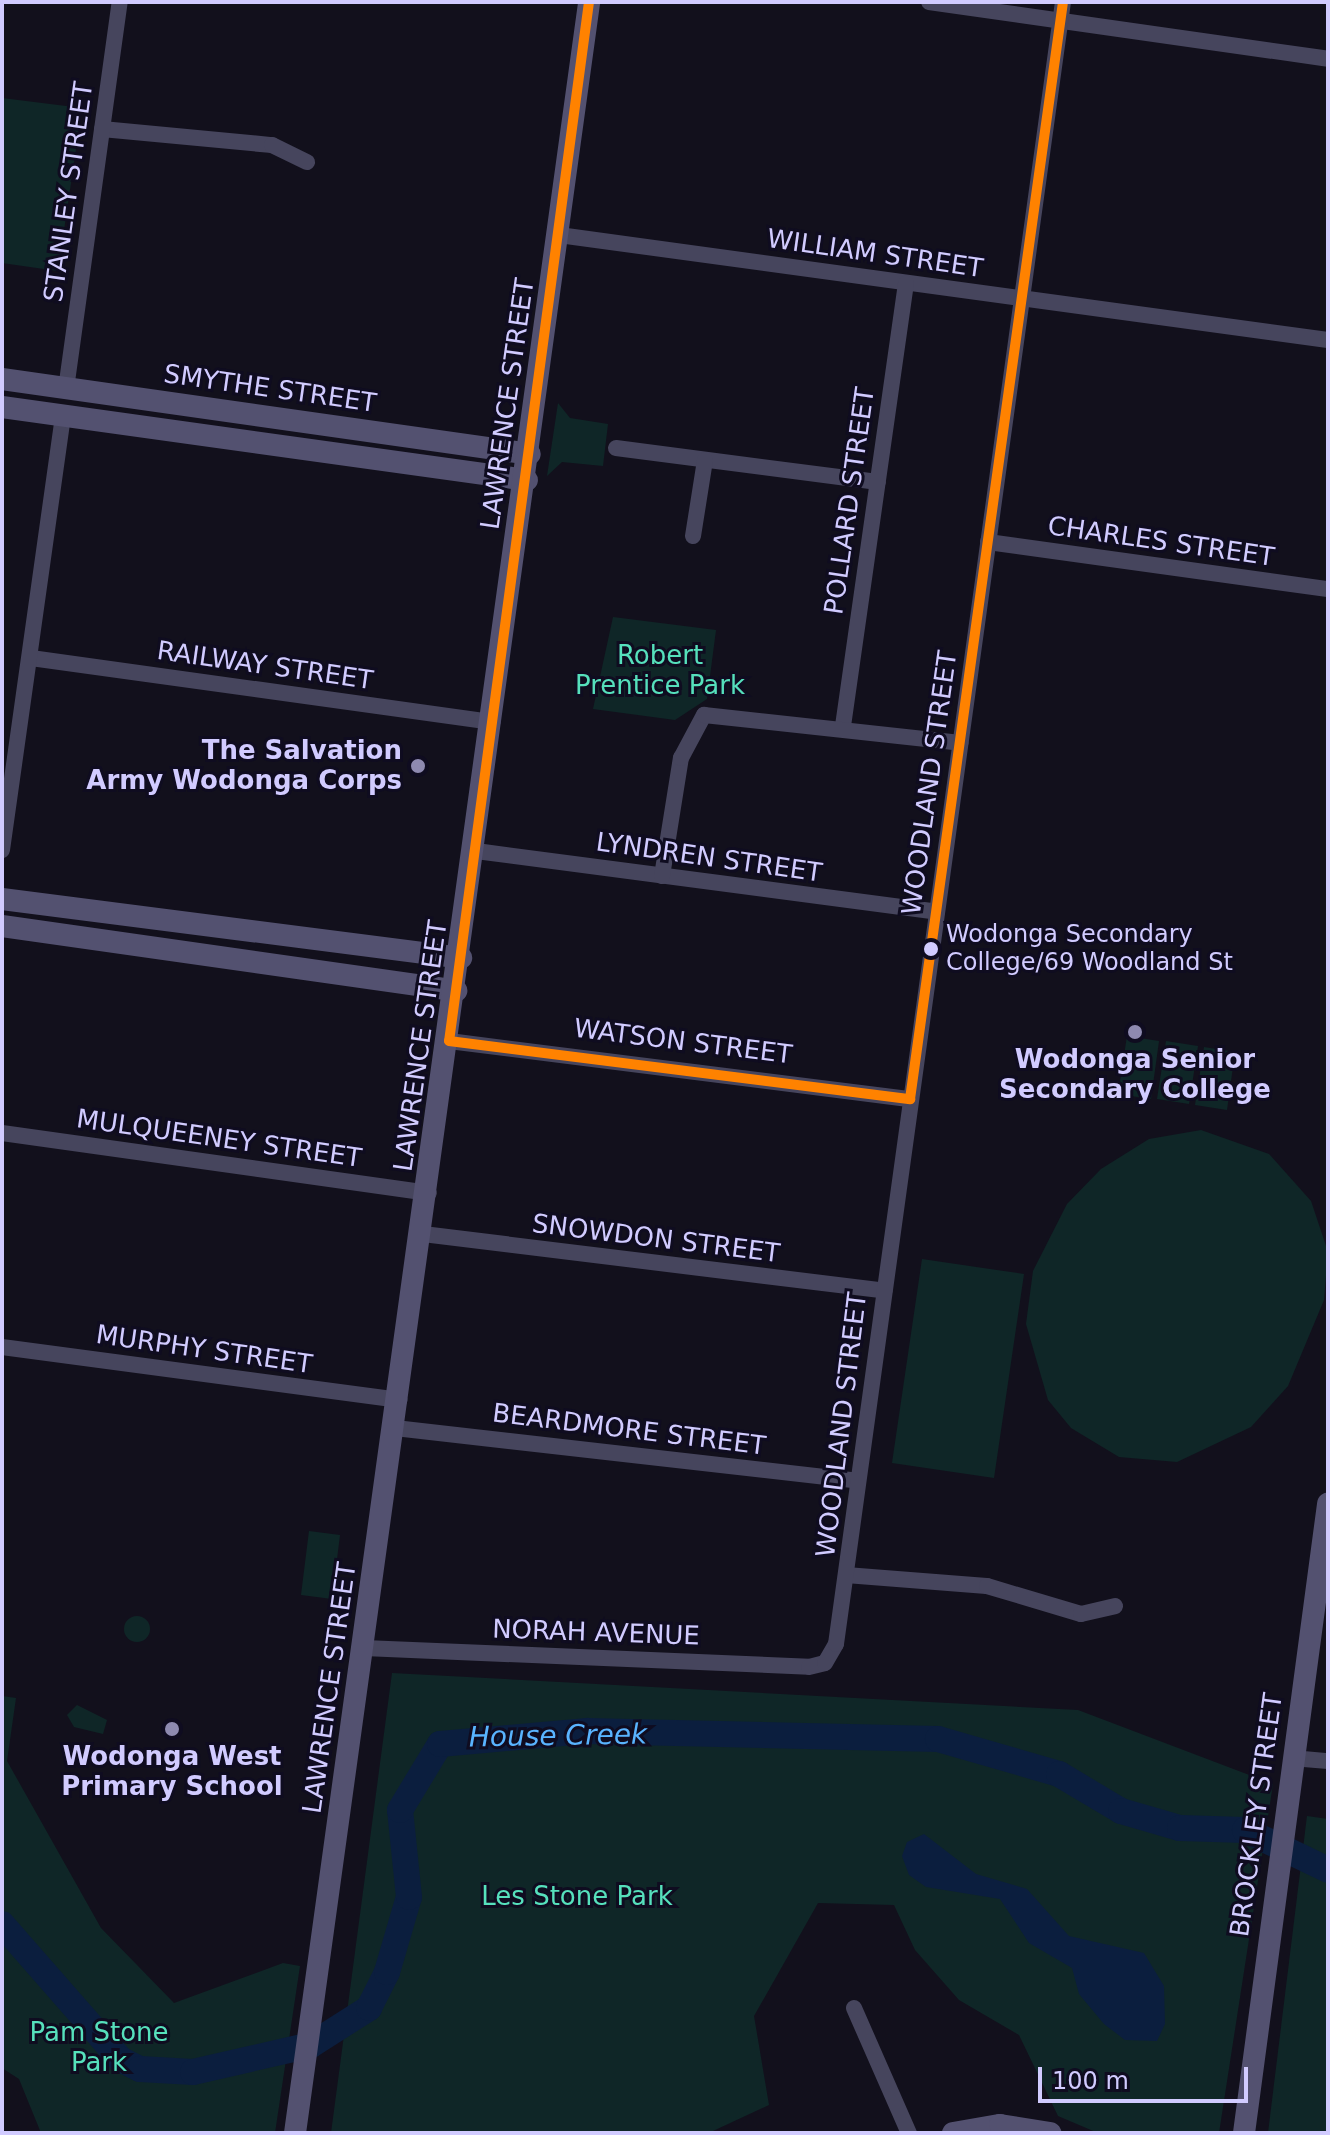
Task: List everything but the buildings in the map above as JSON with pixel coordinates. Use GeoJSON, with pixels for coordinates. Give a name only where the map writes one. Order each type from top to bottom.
{"type":"FeatureCollection","features":[{"type":"Feature","properties":{"kind":"main road","name":"LAWRENCE STREET"},"geometry":{"type":"LineString","coordinates":[[295,2133],[429,1193],[589,2]]}},
{"type":"Feature","properties":{"kind":"main road","name":"SMYTHE STREET"},"geometry":{"type":"LineString","coordinates":[[6,380],[530,454]]}},
{"type":"Feature","properties":{"kind":"main road"},"geometry":{"type":"LineString","coordinates":[[4,408],[6,380]]}},
{"type":"Feature","properties":{"kind":"main road"},"geometry":{"type":"LineString","coordinates":[[63,414],[66,389]]}},
{"type":"Feature","properties":{"kind":"main road"},"geometry":{"type":"LineString","coordinates":[[149,426],[152,401]]}},
{"type":"Feature","properties":{"kind":"main road","name":"SMYTHE STREET"},"geometry":{"type":"LineString","coordinates":[[4,408],[527,480]]}},
{"type":"Feature","properties":{"kind":"main road"},"geometry":{"type":"LineString","coordinates":[[429,466],[433,440]]}},
{"type":"Feature","properties":{"kind":"main road"},"geometry":{"type":"LineString","coordinates":[[2,899],[461,958]]}},
{"type":"Feature","properties":{"kind":"main road"},"geometry":{"type":"LineString","coordinates":[[43,932],[46,905]]}},
{"type":"Feature","properties":{"kind":"main road"},"geometry":{"type":"LineString","coordinates":[[2,926],[456,991]]}},
{"type":"Feature","properties":{"kind":"main road"},"geometry":{"type":"LineString","coordinates":[[391,981],[396,950]]}},
{"type":"Feature","properties":{"kind":"main road","name":"BROCKLEY STREET"},"geometry":{"type":"LineString","coordinates":[[1244,2133],[1328,1504]]}},
{"type":"Feature","properties":{"kind":"main road","name":"LAWRENCE STREET"},"geometry":{"type":"LineString","coordinates":[[302,2097],[302,2133]]}},
{"type":"Feature","properties":{"kind":"main road"},"geometry":{"type":"LineString","coordinates":[[953,2133],[1000,2125],[1050,2133]]}},
{"type":"Feature","properties":{"kind":"street","name":"STANLEY STREET"},"geometry":{"type":"LineString","coordinates":[[66,389],[120,2]]}},
{"type":"Feature","properties":{"kind":"street"},"geometry":{"type":"LineString","coordinates":[[929,2],[1328,59]]}},
{"type":"Feature","properties":{"kind":"street","name":"WOODLAND STREET"},"geometry":{"type":"LineString","coordinates":[[825,1663],[836,1644],[846,1575],[1063,2]]}},
{"type":"Feature","properties":{"kind":"street"},"geometry":{"type":"LineString","coordinates":[[102,129],[272,145],[307,162]]}},
{"type":"Feature","properties":{"kind":"street","name":"WILLIAM STREET"},"geometry":{"type":"LineString","coordinates":[[559,235],[1328,340]]}},
{"type":"Feature","properties":{"kind":"street","name":"POLLARD STREET"},"geometry":{"type":"LineString","coordinates":[[843,726],[906,283]]}},
{"type":"Feature","properties":{"kind":"street"},"geometry":{"type":"LineString","coordinates":[[2,850],[63,414]]}},
{"type":"Feature","properties":{"kind":"street"},"geometry":{"type":"LineString","coordinates":[[616,448],[878,482]]}},
{"type":"Feature","properties":{"kind":"street"},"geometry":{"type":"LineString","coordinates":[[693,536],[705,460]]}},
{"type":"Feature","properties":{"kind":"street","name":"CHARLES STREET"},"geometry":{"type":"LineString","coordinates":[[988,542],[1328,589]]}},
{"type":"Feature","properties":{"kind":"street","name":"RAILWAY STREET"},"geometry":{"type":"LineString","coordinates":[[31,658],[493,722]]}},
{"type":"Feature","properties":{"kind":"street"},"geometry":{"type":"LineString","coordinates":[[662,876],[681,758],[704,715],[843,726],[960,743]]}},
{"type":"Feature","properties":{"kind":"street","name":"LYNDREN STREET"},"geometry":{"type":"LineString","coordinates":[[476,851],[937,912]]}},
{"type":"Feature","properties":{"kind":"street","name":"WATSON STREET"},"geometry":{"type":"LineString","coordinates":[[449,1041],[910,1099]]}},
{"type":"Feature","properties":{"kind":"street","name":"MULQUEENEY STREET"},"geometry":{"type":"LineString","coordinates":[[2,1133],[429,1193]]}},
{"type":"Feature","properties":{"kind":"street","name":"SNOWDON STREET"},"geometry":{"type":"LineString","coordinates":[[423,1234],[884,1291]]}},
{"type":"Feature","properties":{"kind":"street","name":"MURPHY STREET"},"geometry":{"type":"LineString","coordinates":[[2,1347],[399,1400]]}},
{"type":"Feature","properties":{"kind":"street","name":"BEARDMORE STREET"},"geometry":{"type":"LineString","coordinates":[[395,1428],[857,1481]]}},
{"type":"Feature","properties":{"kind":"street"},"geometry":{"type":"LineString","coordinates":[[846,1575],[987,1586],[1081,1614],[1115,1606]]}},
{"type":"Feature","properties":{"kind":"street","name":"NORAH AVENUE"},"geometry":{"type":"LineString","coordinates":[[364,1648],[825,1663]]}},
{"type":"Feature","properties":{"kind":"street"},"geometry":{"type":"LineString","coordinates":[[1292,1758],[1328,1761]]}},
{"type":"Feature","properties":{"kind":"street"},"geometry":{"type":"LineString","coordinates":[[854,2008],[909,2133]]}},
{"type":"Feature","properties":{"kind":"green space"},"geometry":{"type":"Polygon","coordinates":[[[2,98],[82,108],[58,271],[2,263],[2,98]]]}},
{"type":"Feature","properties":{"kind":"green space"},"geometry":{"type":"Polygon","coordinates":[[[558,403],[570,418],[608,424],[603,466],[562,462],[547,476],[558,403]]]}},
{"type":"Feature","properties":{"kind":"green space","name":"Robert Prentice Park"},"geometry":{"type":"Polygon","coordinates":[[[613,617],[716,630],[707,699],[675,720],[593,709],[613,617]]]}},
{"type":"Feature","properties":{"kind":"green space"},"geometry":{"type":"Polygon","coordinates":[[[1127,1036],[1159,1041],[1151,1099],[1118,1094],[1127,1036]]]}},
{"type":"Feature","properties":{"kind":"green space"},"geometry":{"type":"Polygon","coordinates":[[[1166,1041],[1198,1046],[1189,1104],[1157,1099],[1166,1041]]]}},
{"type":"Feature","properties":{"kind":"green space"},"geometry":{"type":"Polygon","coordinates":[[[1204,1047],[1235,1052],[1227,1110],[1195,1105],[1204,1047]]]}},
{"type":"Feature","properties":{"kind":"green space"},"geometry":{"type":"Polygon","coordinates":[[[1201,1130],[1269,1154],[1311,1201],[1328,1252],[1324,1300],[1288,1386],[1251,1427],[1177,1462],[1119,1457],[1071,1428],[1048,1400],[1026,1324],[1033,1271],[1067,1204],[1101,1169],[1149,1139],[1201,1130]]]}},
{"type":"Feature","properties":{"kind":"green space"},"geometry":{"type":"Polygon","coordinates":[[[922,1259],[1024,1274],[994,1478],[892,1463],[922,1259]]]}},
{"type":"Feature","properties":{"kind":"green space"},"geometry":{"type":"Polygon","coordinates":[[[309,1531],[340,1535],[332,1599],[301,1595],[309,1531]]]}},
{"type":"Feature","properties":{"kind":"green space"},"geometry":{"type":"Polygon","coordinates":[[[137,1616],[146,1620],[150,1629],[146,1638],[137,1642],[128,1638],[124,1629],[128,1620],[137,1616]]]}},
{"type":"Feature","properties":{"kind":"green space","name":"Les Stone Park"},"geometry":{"type":"Polygon","coordinates":[[[392,1673],[1078,1710],[1273,1784],[1219,2133],[1098,2133],[1058,2116],[1019,2035],[959,2000],[915,1950],[894,1905],[818,1903],[754,2016],[769,2105],[713,2131],[331,2133],[392,1673]]]}},
{"type":"Feature","properties":{"kind":"green space","name":"Pam Stone Park"},"geometry":{"type":"Polygon","coordinates":[[[2,1696],[16,1698],[7,1761],[101,1928],[174,2003],[283,1963],[300,1966],[275,2133],[41,2133],[19,2079],[2,2068],[2,1696]]]}},
{"type":"Feature","properties":{"kind":"green space"},"geometry":{"type":"Polygon","coordinates":[[[77,1705],[107,1720],[103,1734],[74,1727],[67,1715],[77,1705]]]}},
{"type":"Feature","properties":{"kind":"green space"},"geometry":{"type":"Polygon","coordinates":[[[1307,1816],[1328,1819],[1328,2133],[1268,2133],[1307,1816]]]}},
{"type":"Feature","properties":{"kind":"water"},"geometry":{"type":"Polygon","coordinates":[[[924,1834],[976,1874],[1027,1889],[1069,1936],[1144,1953],[1164,1986],[1165,2024],[1157,2041],[1125,2040],[1104,2024],[1079,1994],[1072,1968],[1029,1943],[1000,1899],[926,1887],[909,1875],[902,1856],[907,1842],[924,1834]]]}},
{"type":"Feature","properties":{"kind":"waterway","name":"House Creek"},"geometry":{"type":"LineString","coordinates":[[2,1924],[120,2059],[140,2069],[193,2072],[311,2045],[369,2008],[387,1972],[409,1897],[400,1810],[440,1744],[587,1731],[938,1739],[1059,1774],[1121,1811],[1180,1828],[1245,1830],[1328,1870]]}},
{"type":"Feature","properties":{"kind":"transit line"},"geometry":{"type":"LineString","coordinates":[[589,2],[449,1041],[910,1099],[1063,2]]}},
{"type":"Feature","properties":{"kind":"place","name":"The Salvation Army Wodonga Corps"},"geometry":{"type":"Point","coordinates":[418,766]}},
{"type":"Feature","properties":{"kind":"place","name":"Wodonga Secondary College/69 Woodland St"},"geometry":{"type":"Point","coordinates":[931,949]}},
{"type":"Feature","properties":{"kind":"place","name":"Wodonga Senior Secondary College"},"geometry":{"type":"Point","coordinates":[1135,1032]}},
{"type":"Feature","properties":{"kind":"place","name":"Wodonga West Primary School"},"geometry":{"type":"Point","coordinates":[172,1729]}}]}
